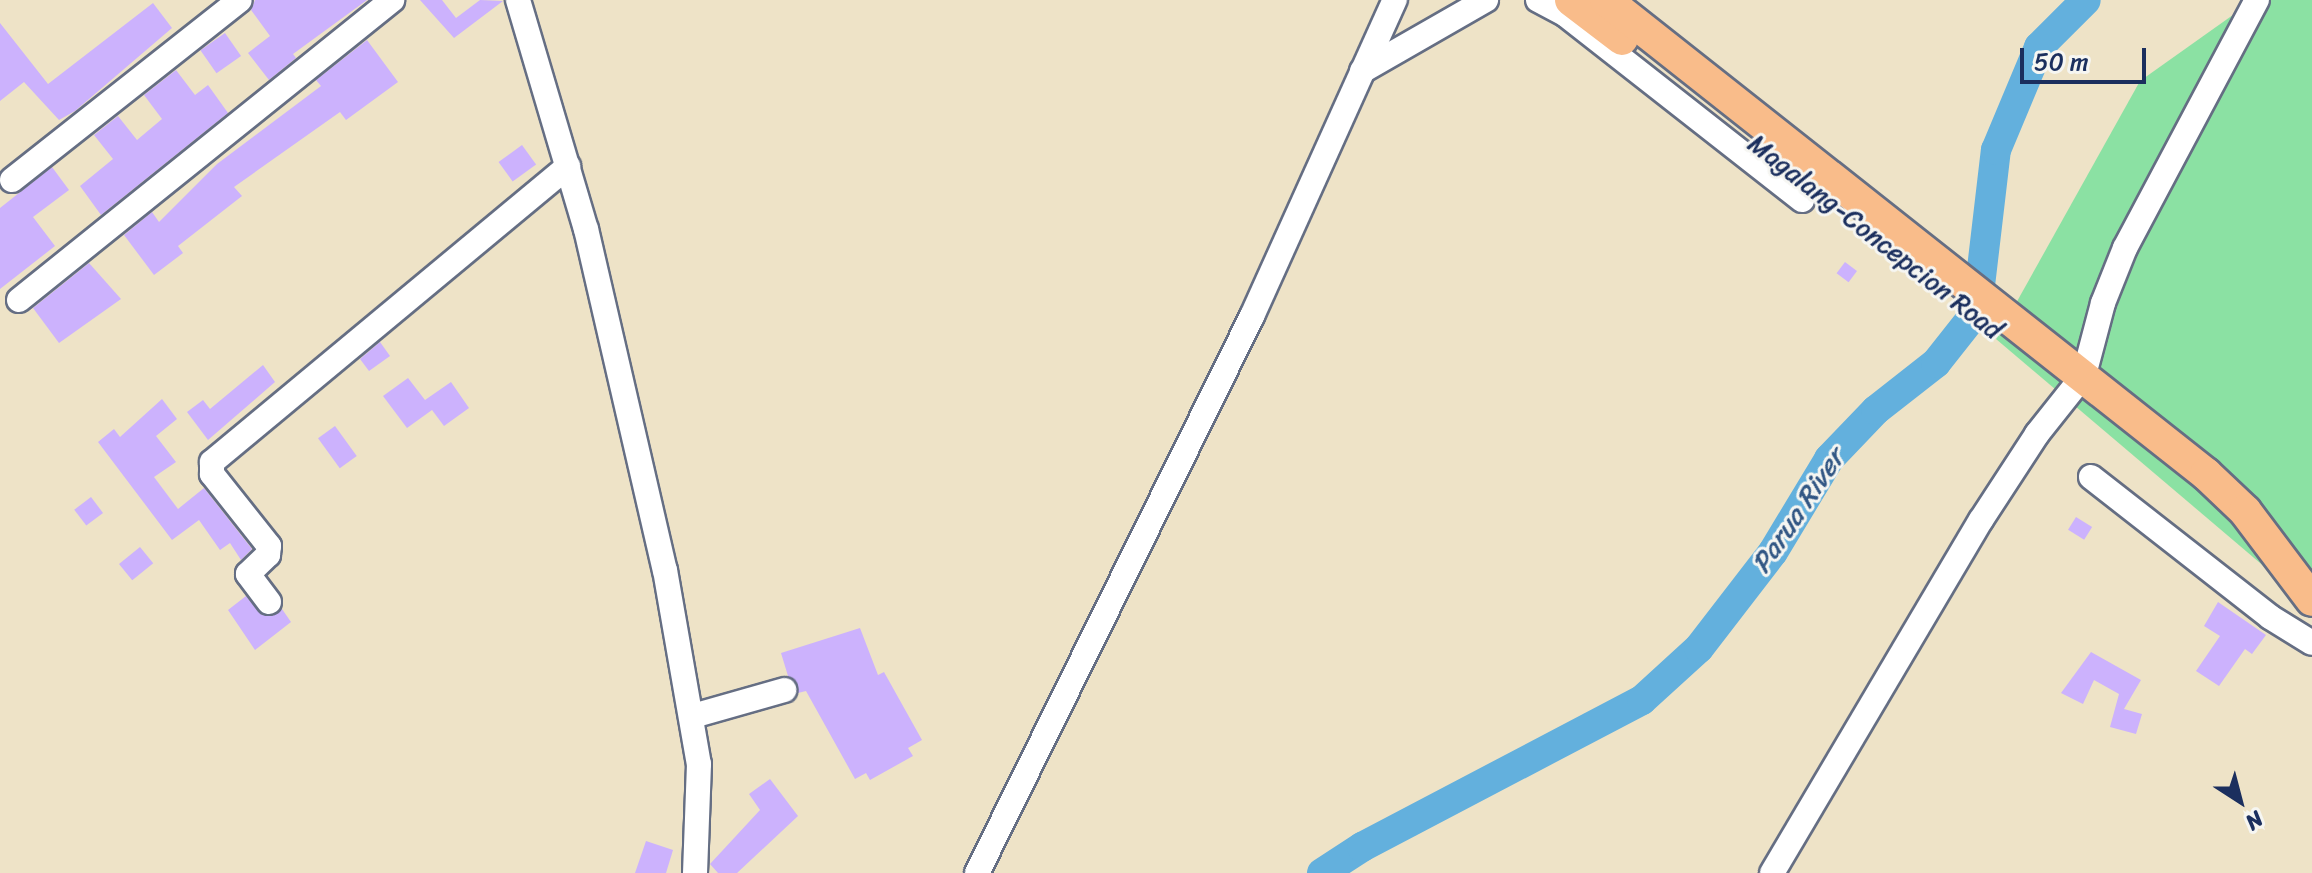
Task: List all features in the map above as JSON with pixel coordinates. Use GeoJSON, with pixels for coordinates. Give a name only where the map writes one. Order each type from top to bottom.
{"type":"FeatureCollection","features":[{"type":"Feature","properties":{"kind":"main road","name":"Magalang-Concepcion Road"},"geometry":{"type":"LineString","coordinates":[[1571,0],[2076,380],[2189,460],[2245,511],[2312,600]]}},
{"type":"Feature","properties":{"kind":"main road","name":"Magalang-Concepcion Road"},"geometry":{"type":"LineString","coordinates":[[1606,0],[2076,380]]}},
{"type":"Feature","properties":{"kind":"street"},"geometry":{"type":"LineString","coordinates":[[12,180],[240,0]]}},
{"type":"Feature","properties":{"kind":"street"},"geometry":{"type":"LineString","coordinates":[[19,300],[392,0]]}},
{"type":"Feature","properties":{"kind":"street"},"geometry":{"type":"LineString","coordinates":[[518,0],[568,166],[646,481],[693,716],[702,790],[695,873]]}},
{"type":"Feature","properties":{"kind":"street"},"geometry":{"type":"LineString","coordinates":[[977,873],[1246,329],[1395,0]]}},
{"type":"Feature","properties":{"kind":"street"},"geometry":{"type":"LineString","coordinates":[[1362,71],[1486,0]]}},
{"type":"Feature","properties":{"kind":"street"},"geometry":{"type":"LineString","coordinates":[[1538,0],[1566,15],[1802,200]]}},
{"type":"Feature","properties":{"kind":"street"},"geometry":{"type":"LineString","coordinates":[[1772,873],[1981,520],[2076,380],[2125,248],[2257,0]]}},
{"type":"Feature","properties":{"kind":"street"},"geometry":{"type":"LineString","coordinates":[[269,602],[248,574],[268,555],[269,546],[212,474],[212,462],[568,166]]}},
{"type":"Feature","properties":{"kind":"street"},"geometry":{"type":"LineString","coordinates":[[2091,477],[2270,617],[2312,643]]}},
{"type":"Feature","properties":{"kind":"street"},"geometry":{"type":"LineString","coordinates":[[693,716],[784,690]]}},
{"type":"Feature","properties":{"kind":"green space"},"geometry":{"type":"Polygon","coordinates":[[[2254,0],[2312,0],[2312,607],[1996,339],[2140,81],[2254,0]]]}},
{"type":"Feature","properties":{"kind":"building"},"geometry":{"type":"Polygon","coordinates":[[[255,0],[367,0],[293,54],[296,58],[269,80],[248,53],[270,36],[251,10],[255,0]]]}},
{"type":"Feature","properties":{"kind":"building"},"geometry":{"type":"Polygon","coordinates":[[[420,0],[442,0],[456,18],[480,0],[503,1],[454,38],[420,0]]]}},
{"type":"Feature","properties":{"kind":"building"},"geometry":{"type":"Polygon","coordinates":[[[153,3],[172,28],[75,111],[59,120],[24,82],[0,101],[0,23],[48,84],[153,3]]]}},
{"type":"Feature","properties":{"kind":"building"},"geometry":{"type":"Polygon","coordinates":[[[225,33],[241,56],[216,73],[200,50],[225,33]]]}},
{"type":"Feature","properties":{"kind":"building"},"geometry":{"type":"Polygon","coordinates":[[[367,40],[398,82],[346,120],[340,112],[234,187],[242,196],[178,246],[183,253],[154,275],[124,235],[152,212],[159,222],[217,164],[321,86],[316,80],[367,40]]]}},
{"type":"Feature","properties":{"kind":"building"},"geometry":{"type":"Polygon","coordinates":[[[176,70],[195,95],[208,85],[228,113],[101,215],[80,186],[113,159],[94,135],[118,116],[137,140],[162,119],[144,95],[176,70]]]}},
{"type":"Feature","properties":{"kind":"building"},"geometry":{"type":"Polygon","coordinates":[[[522,145],[536,164],[513,181],[499,162],[522,145]]]}},
{"type":"Feature","properties":{"kind":"building"},"geometry":{"type":"Polygon","coordinates":[[[52,167],[69,190],[33,217],[55,246],[0,289],[0,208],[52,167]]]}},
{"type":"Feature","properties":{"kind":"building"},"geometry":{"type":"Polygon","coordinates":[[[1845,262],[1857,271],[1849,282],[1837,273],[1845,262]]]}},
{"type":"Feature","properties":{"kind":"building"},"geometry":{"type":"Polygon","coordinates":[[[89,263],[121,299],[59,343],[33,308],[89,263]]]}},
{"type":"Feature","properties":{"kind":"building"},"geometry":{"type":"Polygon","coordinates":[[[380,342],[390,356],[369,371],[360,359],[380,342]]]}},
{"type":"Feature","properties":{"kind":"building"},"geometry":{"type":"Polygon","coordinates":[[[263,365],[275,382],[208,440],[187,412],[203,400],[210,409],[263,365]]]}},
{"type":"Feature","properties":{"kind":"building"},"geometry":{"type":"Polygon","coordinates":[[[408,378],[425,400],[451,382],[469,408],[444,426],[432,410],[407,428],[383,396],[408,378]]]}},
{"type":"Feature","properties":{"kind":"building"},"geometry":{"type":"Polygon","coordinates":[[[162,399],[177,419],[156,436],[176,462],[154,477],[178,509],[204,488],[252,549],[241,560],[230,543],[220,550],[199,520],[172,540],[98,442],[114,429],[120,437],[162,399]]]}},
{"type":"Feature","properties":{"kind":"building"},"geometry":{"type":"Polygon","coordinates":[[[335,426],[357,456],[340,468],[318,438],[335,426]]]}},
{"type":"Feature","properties":{"kind":"building"},"geometry":{"type":"Polygon","coordinates":[[[91,497],[103,513],[86,526],[74,510],[91,497]]]}},
{"type":"Feature","properties":{"kind":"building"},"geometry":{"type":"Polygon","coordinates":[[[2076,517],[2092,527],[2084,540],[2068,530],[2076,517]]]}},
{"type":"Feature","properties":{"kind":"building"},"geometry":{"type":"Polygon","coordinates":[[[140,547],[153,563],[132,580],[119,564],[140,547]]]}},
{"type":"Feature","properties":{"kind":"building"},"geometry":{"type":"Polygon","coordinates":[[[246,596],[262,615],[282,609],[291,622],[255,650],[228,610],[246,596]]]}},
{"type":"Feature","properties":{"kind":"building"},"geometry":{"type":"Polygon","coordinates":[[[2218,602],[2266,635],[2252,654],[2245,649],[2219,686],[2196,671],[2220,636],[2204,626],[2218,602]]]}},
{"type":"Feature","properties":{"kind":"building"},"geometry":{"type":"Polygon","coordinates":[[[860,628],[878,675],[884,672],[922,740],[908,748],[913,756],[870,780],[866,773],[855,779],[806,691],[798,693],[788,676],[781,653],[860,628]]]}},
{"type":"Feature","properties":{"kind":"building"},"geometry":{"type":"Polygon","coordinates":[[[2091,652],[2141,680],[2124,709],[2142,714],[2136,734],[2110,727],[2119,694],[2094,680],[2083,704],[2061,693],[2091,652]]]}},
{"type":"Feature","properties":{"kind":"building"},"geometry":{"type":"Polygon","coordinates":[[[770,779],[798,816],[737,873],[718,873],[710,864],[760,810],[749,794],[770,779]]]}},
{"type":"Feature","properties":{"kind":"building"},"geometry":{"type":"Polygon","coordinates":[[[646,841],[673,850],[666,873],[635,873],[646,841]]]}},
{"type":"Feature","properties":{"kind":"waterway","name":"Parua River"},"geometry":{"type":"LineString","coordinates":[[1322,873],[1362,847],[1642,700],[1699,648],[1773,552],[1829,459],[1876,410],[1936,363],[1977,311],[1996,150],[2039,47],[2086,0]]}}]}
